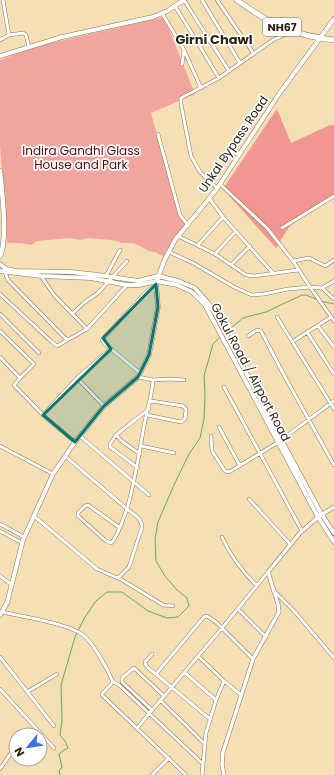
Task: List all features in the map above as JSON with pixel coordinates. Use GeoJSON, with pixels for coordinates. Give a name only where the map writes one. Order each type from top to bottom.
{"type":"FeatureCollection","features":[{"type":"Feature","properties":{"kind":"highway","name":"NH67"},"geometry":{"type":"LineString","coordinates":[[237,0],[268,20],[291,32],[320,39],[334,40]]}},
{"type":"Feature","properties":{"kind":"main road"},"geometry":{"type":"LineString","coordinates":[[0,56],[62,37],[153,17],[184,0]]}},
{"type":"Feature","properties":{"kind":"main road","name":"Unkal Bypass Road"},"geometry":{"type":"LineString","coordinates":[[157,280],[169,252],[178,236],[218,186],[279,94],[334,19]]}},
{"type":"Feature","properties":{"kind":"main road"},"geometry":{"type":"LineString","coordinates":[[0,171],[3,249],[0,256]]}},
{"type":"Feature","properties":{"kind":"main road"},"geometry":{"type":"LineString","coordinates":[[0,264],[4,268],[4,271]]}},
{"type":"Feature","properties":{"kind":"main road","name":"Gokul Road / Airport Road"},"geometry":{"type":"LineString","coordinates":[[4,271],[71,272],[138,281],[157,280],[177,285],[192,292],[206,304],[217,317],[334,542]]}},
{"type":"Feature","properties":{"kind":"main road","name":"Gokul Road / Airport Road"},"geometry":{"type":"LineString","coordinates":[[4,271],[41,276],[91,278],[127,285],[139,285],[157,280]]}},
{"type":"Feature","properties":{"kind":"main road"},"geometry":{"type":"LineString","coordinates":[[1,614],[7,603],[24,537],[53,474],[75,442],[104,406],[139,375],[151,349],[157,318],[157,280]]}},
{"type":"Feature","properties":{"kind":"main road","name":"Gokul Road / Airport Road"},"geometry":{"type":"LineString","coordinates":[[206,304],[212,320],[277,443],[320,516],[334,533]]}},
{"type":"Feature","properties":{"kind":"street"},"geometry":{"type":"LineString","coordinates":[[3,0],[9,36]]}},
{"type":"Feature","properties":{"kind":"street"},"geometry":{"type":"LineString","coordinates":[[184,0],[229,71]]}},
{"type":"Feature","properties":{"kind":"street"},"geometry":{"type":"LineString","coordinates":[[202,0],[240,63]]}},
{"type":"Feature","properties":{"kind":"street"},"geometry":{"type":"LineString","coordinates":[[217,0],[254,54]]}},
{"type":"Feature","properties":{"kind":"street"},"geometry":{"type":"LineString","coordinates":[[175,6],[219,78]]}},
{"type":"Feature","properties":{"kind":"street"},"geometry":{"type":"LineString","coordinates":[[162,13],[184,50],[201,88]]}},
{"type":"Feature","properties":{"kind":"street"},"geometry":{"type":"LineString","coordinates":[[291,32],[273,40],[219,78],[181,98],[181,104],[191,156],[200,172],[267,228],[293,261],[334,321]]}},
{"type":"Feature","properties":{"kind":"street"},"geometry":{"type":"LineString","coordinates":[[0,40],[9,36],[23,33],[26,35],[29,47]]}},
{"type":"Feature","properties":{"kind":"street"},"geometry":{"type":"LineString","coordinates":[[182,64],[184,50]]}},
{"type":"Feature","properties":{"kind":"street"},"geometry":{"type":"LineString","coordinates":[[158,134],[180,215],[188,225]]}},
{"type":"Feature","properties":{"kind":"street"},"geometry":{"type":"LineString","coordinates":[[282,228],[334,196]]}},
{"type":"Feature","properties":{"kind":"street"},"geometry":{"type":"LineString","coordinates":[[209,198],[223,218],[250,246],[273,274]]}},
{"type":"Feature","properties":{"kind":"street"},"geometry":{"type":"LineString","coordinates":[[198,245],[223,218]]}},
{"type":"Feature","properties":{"kind":"street"},"geometry":{"type":"LineString","coordinates":[[215,254],[236,231]]}},
{"type":"Feature","properties":{"kind":"street"},"geometry":{"type":"LineString","coordinates":[[178,236],[215,254],[249,275],[273,274],[298,270]]}},
{"type":"Feature","properties":{"kind":"street"},"geometry":{"type":"LineString","coordinates":[[231,265],[250,246]]}},
{"type":"Feature","properties":{"kind":"street"},"geometry":{"type":"LineString","coordinates":[[106,276],[120,250]]}},
{"type":"Feature","properties":{"kind":"street"},"geometry":{"type":"LineString","coordinates":[[169,252],[193,263],[234,287],[252,295],[288,289],[310,287],[322,288],[334,281]]}},
{"type":"Feature","properties":{"kind":"street"},"geometry":{"type":"LineString","coordinates":[[293,261],[309,258],[325,266],[334,260]]}},
{"type":"Feature","properties":{"kind":"street"},"geometry":{"type":"LineString","coordinates":[[72,314],[85,302],[98,294],[127,261]]}},
{"type":"Feature","properties":{"kind":"street"},"geometry":{"type":"LineString","coordinates":[[4,271],[8,280],[67,340]]}},
{"type":"Feature","properties":{"kind":"street"},"geometry":{"type":"LineString","coordinates":[[41,276],[54,295],[87,329]]}},
{"type":"Feature","properties":{"kind":"street"},"geometry":{"type":"LineString","coordinates":[[157,280],[103,338],[103,341],[139,375],[153,380],[184,380]]}},
{"type":"Feature","properties":{"kind":"street"},"geometry":{"type":"LineString","coordinates":[[0,294],[55,345],[59,345],[87,329],[127,285]]}},
{"type":"Feature","properties":{"kind":"street"},"geometry":{"type":"LineString","coordinates":[[322,288],[334,299]]}},
{"type":"Feature","properties":{"kind":"street"},"geometry":{"type":"LineString","coordinates":[[0,314],[40,353]]}},
{"type":"Feature","properties":{"kind":"street"},"geometry":{"type":"LineString","coordinates":[[277,317],[332,402],[334,409]]}},
{"type":"Feature","properties":{"kind":"street"},"geometry":{"type":"LineString","coordinates":[[292,342],[331,317]]}},
{"type":"Feature","properties":{"kind":"street"},"geometry":{"type":"LineString","coordinates":[[318,326],[334,347]]}},
{"type":"Feature","properties":{"kind":"street"},"geometry":{"type":"LineString","coordinates":[[248,336],[257,330],[261,331],[334,465]]}},
{"type":"Feature","properties":{"kind":"street"},"geometry":{"type":"LineString","coordinates":[[0,331],[34,364],[14,385],[43,415],[75,442]]}},
{"type":"Feature","properties":{"kind":"street"},"geometry":{"type":"LineString","coordinates":[[307,332],[334,374]]}},
{"type":"Feature","properties":{"kind":"street"},"geometry":{"type":"LineString","coordinates":[[43,415],[77,378],[111,349]]}},
{"type":"Feature","properties":{"kind":"street"},"geometry":{"type":"LineString","coordinates":[[0,357],[20,378]]}},
{"type":"Feature","properties":{"kind":"street"},"geometry":{"type":"LineString","coordinates":[[77,378],[104,406]]}},
{"type":"Feature","properties":{"kind":"street"},"geometry":{"type":"LineString","coordinates":[[119,527],[88,505],[78,513],[80,518],[108,542],[112,542],[128,509],[135,482],[153,380]]}},
{"type":"Feature","properties":{"kind":"street"},"geometry":{"type":"LineString","coordinates":[[224,387],[302,532]]}},
{"type":"Feature","properties":{"kind":"street"},"geometry":{"type":"LineString","coordinates":[[147,415],[181,422],[185,419],[186,409],[183,406],[150,401]]}},
{"type":"Feature","properties":{"kind":"street"},"geometry":{"type":"LineString","coordinates":[[211,436],[212,451],[225,471],[229,472],[282,440],[332,402]]}},
{"type":"Feature","properties":{"kind":"street"},"geometry":{"type":"LineString","coordinates":[[138,468],[110,446],[110,444],[116,435],[149,408]]}},
{"type":"Feature","properties":{"kind":"street"},"geometry":{"type":"LineString","coordinates":[[219,426],[240,466]]}},
{"type":"Feature","properties":{"kind":"street"},"geometry":{"type":"LineString","coordinates":[[116,435],[140,454]]}},
{"type":"Feature","properties":{"kind":"street"},"geometry":{"type":"LineString","coordinates":[[80,436],[149,495]]}},
{"type":"Feature","properties":{"kind":"street"},"geometry":{"type":"LineString","coordinates":[[0,446],[53,474]]}},
{"type":"Feature","properties":{"kind":"street"},"geometry":{"type":"LineString","coordinates":[[141,446],[174,453]]}},
{"type":"Feature","properties":{"kind":"street"},"geometry":{"type":"LineString","coordinates":[[65,456],[139,518],[142,523],[129,567],[118,578]]}},
{"type":"Feature","properties":{"kind":"street"},"geometry":{"type":"LineString","coordinates":[[249,499],[290,544]]}},
{"type":"Feature","properties":{"kind":"street"},"geometry":{"type":"LineString","coordinates":[[137,728],[238,609],[290,544],[320,516],[334,507]]}},
{"type":"Feature","properties":{"kind":"street"},"geometry":{"type":"LineString","coordinates":[[34,516],[97,569],[118,578],[153,600],[168,606],[173,606]]}},
{"type":"Feature","properties":{"kind":"street"},"geometry":{"type":"LineString","coordinates":[[0,524],[24,537]]}},
{"type":"Feature","properties":{"kind":"street"},"geometry":{"type":"LineString","coordinates":[[0,531],[22,543]]}},
{"type":"Feature","properties":{"kind":"street"},"geometry":{"type":"LineString","coordinates":[[222,537],[228,550],[256,585]]}},
{"type":"Feature","properties":{"kind":"street"},"geometry":{"type":"LineString","coordinates":[[224,775],[222,764],[223,752],[253,659],[279,612],[268,572]]}},
{"type":"Feature","properties":{"kind":"street"},"geometry":{"type":"LineString","coordinates":[[0,576],[12,585]]}},
{"type":"Feature","properties":{"kind":"street"},"geometry":{"type":"LineString","coordinates":[[274,591],[334,658]]}},
{"type":"Feature","properties":{"kind":"street"},"geometry":{"type":"LineString","coordinates":[[238,609],[266,637]]}},
{"type":"Feature","properties":{"kind":"street"},"geometry":{"type":"LineString","coordinates":[[1,614],[68,628],[81,634],[103,661],[113,682],[118,684],[150,711]]}},
{"type":"Feature","properties":{"kind":"street"},"geometry":{"type":"LineString","coordinates":[[156,674],[204,617],[207,616],[222,628],[253,659]]}},
{"type":"Feature","properties":{"kind":"street"},"geometry":{"type":"LineString","coordinates":[[152,654],[146,660],[145,664],[210,719]]}},
{"type":"Feature","properties":{"kind":"street"},"geometry":{"type":"LineString","coordinates":[[198,656],[241,695]]}},
{"type":"Feature","properties":{"kind":"street"},"geometry":{"type":"LineString","coordinates":[[0,657],[54,726]]}},
{"type":"Feature","properties":{"kind":"street"},"geometry":{"type":"LineString","coordinates":[[164,696],[134,668],[122,678],[122,682],[203,764]]}},
{"type":"Feature","properties":{"kind":"street"},"geometry":{"type":"LineString","coordinates":[[184,672],[216,700]]}},
{"type":"Feature","properties":{"kind":"street"},"geometry":{"type":"LineString","coordinates":[[27,692],[57,674]]}},
{"type":"Feature","properties":{"kind":"street"},"geometry":{"type":"LineString","coordinates":[[202,775],[206,733],[216,700],[224,681]]}},
{"type":"Feature","properties":{"kind":"street"},"geometry":{"type":"LineString","coordinates":[[113,682],[102,692],[102,695],[186,775]]}},
{"type":"Feature","properties":{"kind":"street"},"geometry":{"type":"LineString","coordinates":[[0,688],[54,748]]}},
{"type":"Feature","properties":{"kind":"street"},"geometry":{"type":"LineString","coordinates":[[160,700],[205,744]]}},
{"type":"Feature","properties":{"kind":"street"},"geometry":{"type":"LineString","coordinates":[[152,775],[168,758]]}},
{"type":"Feature","properties":{"kind":"street"},"geometry":{"type":"LineString","coordinates":[[0,769],[8,759]]}},
{"type":"Feature","properties":{"kind":"highlighted area"},"geometry":{"type":"Polygon","coordinates":[[[156,284],[158,307],[149,355],[138,377],[104,406],[75,442],[43,415],[111,349],[103,338],[156,284]]]}},
{"type":"Feature","properties":{"kind":"green space","name":"Indira Gandhi Glass House and Park"},"geometry":{"type":"Polygon","coordinates":[[[164,17],[195,94],[151,113],[179,217],[186,224],[167,249],[164,257],[134,243],[122,243],[112,240],[87,238],[81,240],[69,238],[37,241],[31,245],[7,243],[0,145],[0,60],[38,46],[164,17]]]}},
{"type":"Feature","properties":{"kind":"shaded area"},"geometry":{"type":"Polygon","coordinates":[[[277,109],[291,143],[330,125],[334,125],[334,197],[292,222],[276,248],[223,189],[277,109]]]}},
{"type":"Feature","properties":{"kind":"waterway"},"geometry":{"type":"LineString","coordinates":[[226,332],[243,318],[266,312],[302,295],[318,300]]}},
{"type":"Feature","properties":{"kind":"waterway"},"geometry":{"type":"LineString","coordinates":[[321,301],[334,304]]}},
{"type":"Feature","properties":{"kind":"waterway"},"geometry":{"type":"LineString","coordinates":[[60,775],[59,771],[62,767],[59,754],[68,748],[60,735],[62,720],[61,685],[75,637],[85,617],[96,601],[107,592],[122,592],[148,611],[167,618],[178,617],[189,606],[187,598],[177,590],[165,576],[156,561],[155,539],[158,522],[174,485],[189,454],[200,438],[204,419],[204,376],[213,344],[220,337]]}},
{"type":"Feature","properties":{"kind":"district","name":"Girni Chawl"},"geometry":{"type":"Point","coordinates":[214,39]}}]}
